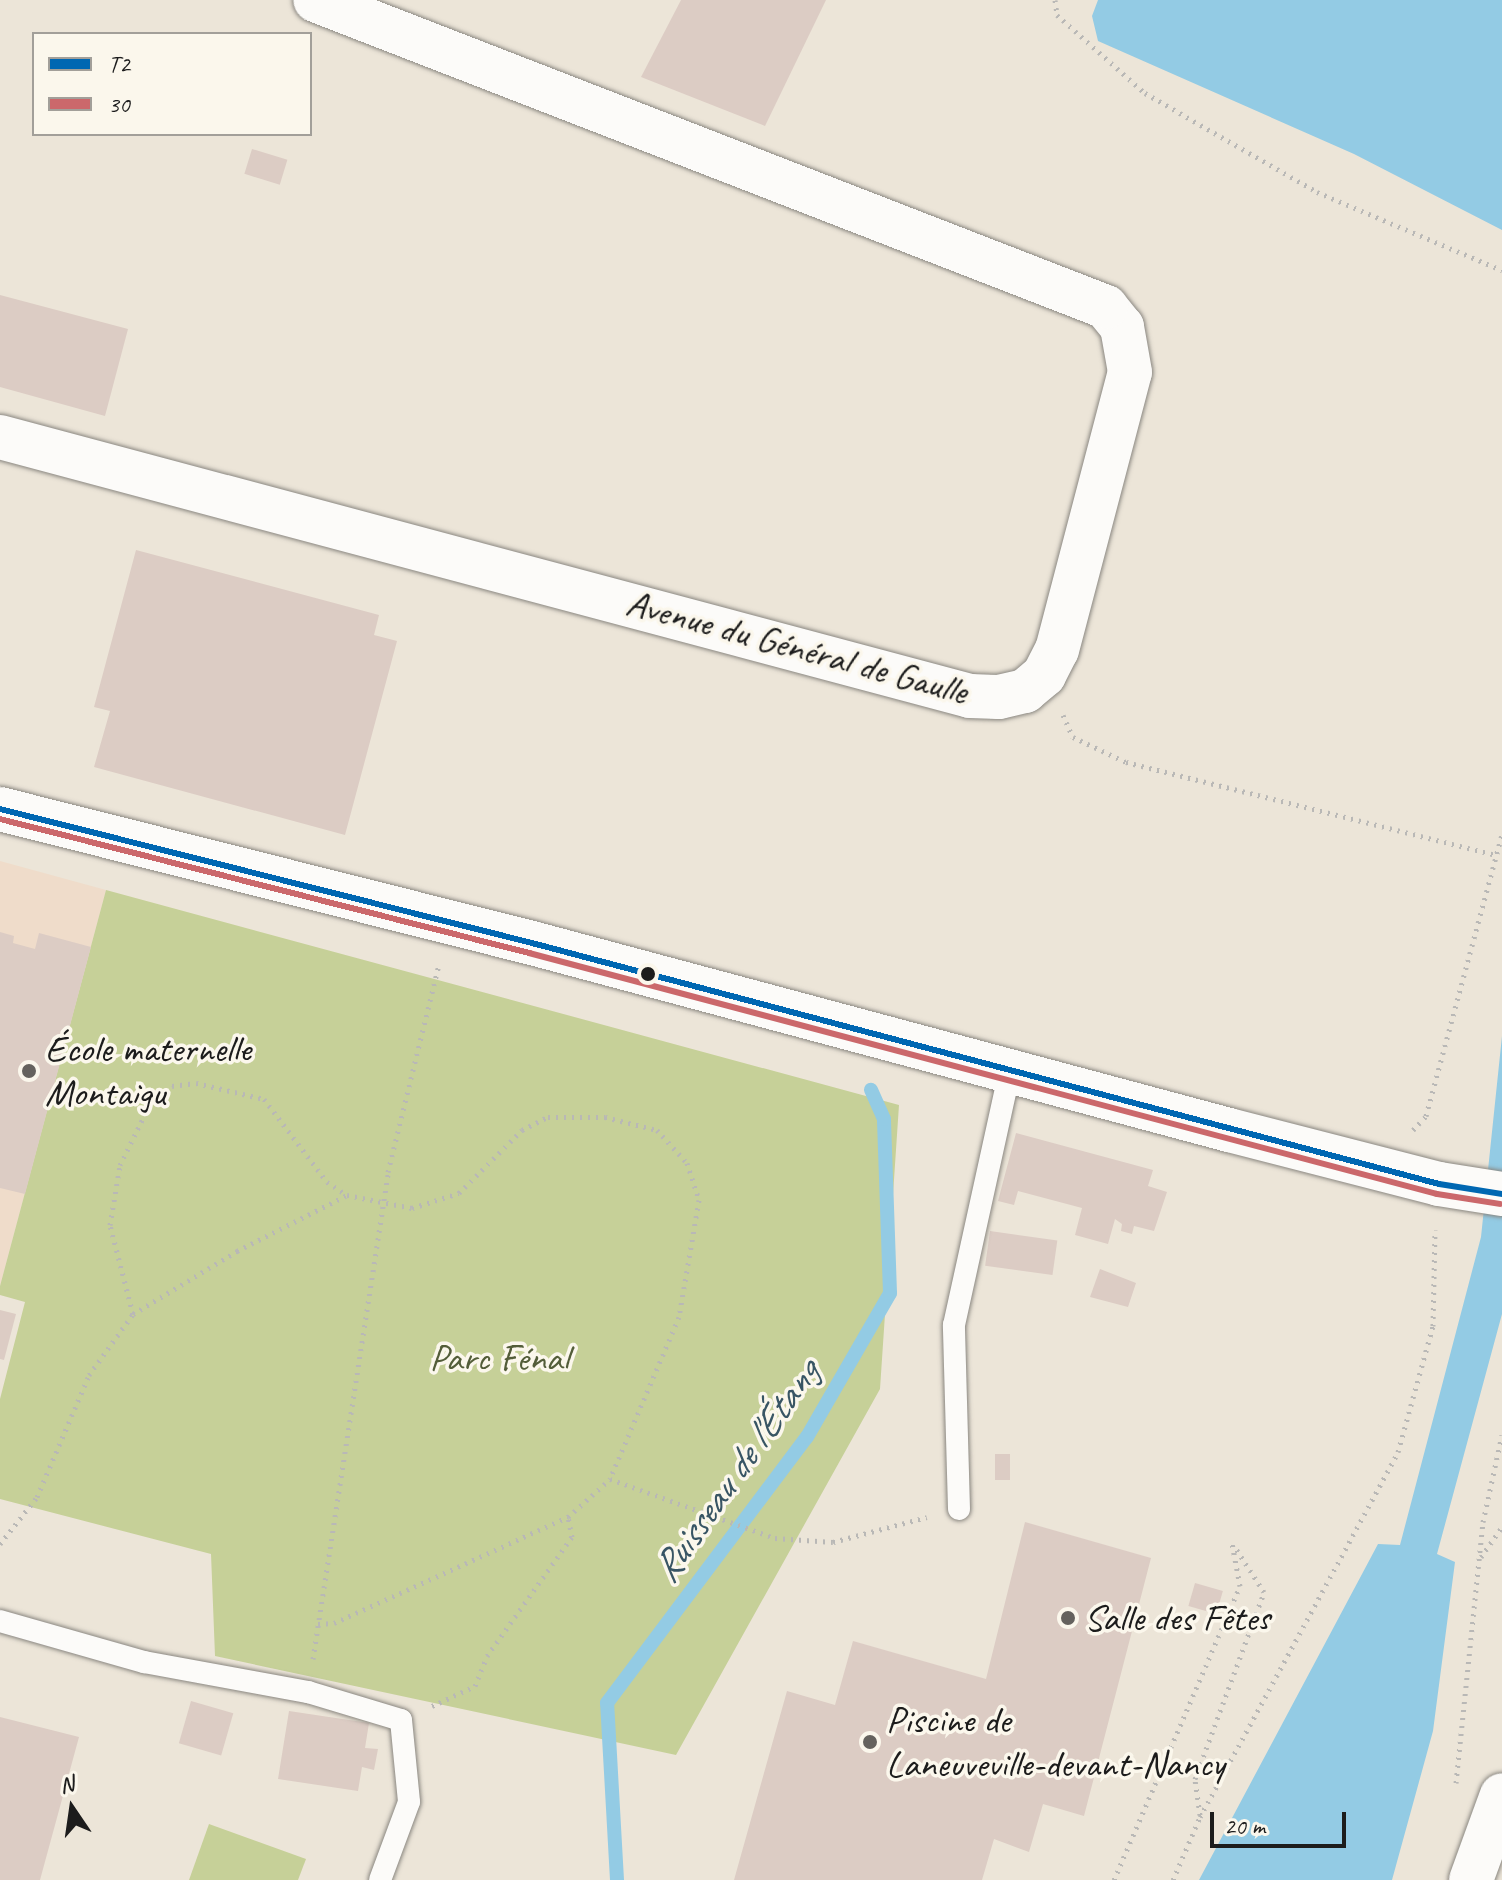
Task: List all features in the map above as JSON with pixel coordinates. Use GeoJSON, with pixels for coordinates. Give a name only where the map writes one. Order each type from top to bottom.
{"type":"FeatureCollection","features":[{"type":"Feature","properties":{"kind":"street"},"geometry":{"type":"LineString","coordinates":[[315,0],[1106,307],[1122,327],[1130,372],[1057,650],[1044,675]]}},
{"type":"Feature","properties":{"kind":"street","name":"Avenue du Général de Gaulle"},"geometry":{"type":"LineString","coordinates":[[0,437],[970,696],[999,697],[1025,691],[1044,675]]}},
{"type":"Feature","properties":{"kind":"street"},"geometry":{"type":"LineString","coordinates":[[0,809],[1439,1184],[1502,1194]]}},
{"type":"Feature","properties":{"kind":"street"},"geometry":{"type":"LineString","coordinates":[[1471,1880],[1502,1795]]}},
{"type":"Feature","properties":{"kind":"lane"},"geometry":{"type":"LineString","coordinates":[[959,1509],[954,1325],[1010,1071]]}},
{"type":"Feature","properties":{"kind":"lane"},"geometry":{"type":"LineString","coordinates":[[0,1621],[144,1662],[308,1692],[401,1720],[409,1802],[380,1880]]}},
{"type":"Feature","properties":{"kind":"path"},"geometry":{"type":"LineString","coordinates":[[1055,0],[1057,15],[1145,93],[1317,192],[1502,270]]}},
{"type":"Feature","properties":{"kind":"path"},"geometry":{"type":"LineString","coordinates":[[1044,675],[1073,737],[1126,762],[1497,855]]}},
{"type":"Feature","properties":{"kind":"path"},"geometry":{"type":"LineString","coordinates":[[1376,1166],[1426,1116],[1502,834]]}},
{"type":"Feature","properties":{"kind":"path"},"geometry":{"type":"LineString","coordinates":[[308,1692],[383,1203],[448,925]]}},
{"type":"Feature","properties":{"kind":"path"},"geometry":{"type":"LineString","coordinates":[[133,1314],[110,1225],[120,1165],[152,1100],[172,1086],[196,1083],[264,1099],[327,1182],[347,1195],[412,1208],[459,1193],[522,1130],[548,1117],[605,1117],[657,1130],[687,1163],[699,1200],[679,1317],[610,1479],[568,1517],[334,1623],[318,1624]]}},
{"type":"Feature","properties":{"kind":"path"},"geometry":{"type":"LineString","coordinates":[[1173,1880],[1200,1817],[1398,1452],[1433,1326],[1439,1184]]}},
{"type":"Feature","properties":{"kind":"path"},"geometry":{"type":"LineString","coordinates":[[0,1544],[37,1497],[89,1375],[133,1314],[237,1251],[347,1195]]}},
{"type":"Feature","properties":{"kind":"path"},"geometry":{"type":"LineString","coordinates":[[1456,1793],[1483,1522],[1502,1435]]}},
{"type":"Feature","properties":{"kind":"path"},"geometry":{"type":"LineString","coordinates":[[610,1479],[775,1538],[833,1542],[959,1509]]}},
{"type":"Feature","properties":{"kind":"path"},"geometry":{"type":"LineString","coordinates":[[401,1720],[475,1686],[487,1656],[572,1537],[568,1517]]}},
{"type":"Feature","properties":{"kind":"path"},"geometry":{"type":"LineString","coordinates":[[1481,1558],[1502,1527]]}},
{"type":"Feature","properties":{"kind":"path"},"geometry":{"type":"LineString","coordinates":[[1114,1880],[1240,1586],[1232,1543],[1264,1592],[1195,1779],[1200,1817]]}},
{"type":"Feature","properties":{"kind":"shaded area","name":"École maternelle Montaigu"},"geometry":{"type":"Polygon","coordinates":[[[0,861],[106,890],[0,1286],[0,861]]]}},
{"type":"Feature","properties":{"kind":"green space","name":"Parc Fénal"},"geometry":{"type":"Polygon","coordinates":[[[106,890],[899,1105],[880,1389],[676,1755],[215,1656],[211,1554],[0,1499],[0,1399],[25,1302],[0,1295],[0,1286],[106,890]]]}},
{"type":"Feature","properties":{"kind":"green space"},"geometry":{"type":"Polygon","coordinates":[[[209,1824],[306,1859],[298,1880],[189,1880],[209,1824]]]}},
{"type":"Feature","properties":{"kind":"water"},"geometry":{"type":"Polygon","coordinates":[[[1098,0],[1502,0],[1502,230],[1354,154],[1098,41],[1092,16],[1098,0]]]}},
{"type":"Feature","properties":{"kind":"water"},"geometry":{"type":"Polygon","coordinates":[[[1502,1036],[1502,1314],[1437,1554],[1455,1562],[1433,1731],[1392,1880],[1199,1880],[1378,1544],[1400,1545],[1481,1237],[1502,1036]]]}},
{"type":"Feature","properties":{"kind":"building"},"geometry":{"type":"Polygon","coordinates":[[[681,0],[826,0],[765,126],[641,77],[681,0]]]}},
{"type":"Feature","properties":{"kind":"building"},"geometry":{"type":"Polygon","coordinates":[[[252,149],[287,160],[280,185],[244,174],[252,149]]]}},
{"type":"Feature","properties":{"kind":"building"},"geometry":{"type":"Polygon","coordinates":[[[0,295],[128,329],[105,416],[0,387],[0,295]]]}},
{"type":"Feature","properties":{"kind":"building"},"geometry":{"type":"Polygon","coordinates":[[[136,550],[379,615],[374,635],[397,641],[345,835],[94,767],[110,711],[94,707],[136,550]]]}},
{"type":"Feature","properties":{"kind":"building","name":"École maternelle Montaigu"},"geometry":{"type":"Polygon","coordinates":[[[0,932],[14,936],[13,943],[35,949],[39,933],[91,947],[25,1194],[0,1188],[0,932]]]}},
{"type":"Feature","properties":{"kind":"building"},"geometry":{"type":"Polygon","coordinates":[[[1016,1133],[1153,1170],[1148,1186],[1167,1192],[1154,1231],[1134,1226],[1132,1234],[1121,1231],[1122,1224],[1115,1219],[1108,1244],[1075,1235],[1082,1208],[1018,1191],[1014,1205],[998,1201],[1016,1133]]]}},
{"type":"Feature","properties":{"kind":"building"},"geometry":{"type":"Polygon","coordinates":[[[990,1231],[1057,1240],[1052,1275],[985,1266],[990,1231]]]}},
{"type":"Feature","properties":{"kind":"building"},"geometry":{"type":"Polygon","coordinates":[[[1100,1269],[1136,1283],[1128,1307],[1090,1297],[1100,1269]]]}},
{"type":"Feature","properties":{"kind":"building"},"geometry":{"type":"Polygon","coordinates":[[[0,1310],[16,1314],[4,1360],[0,1359],[0,1310]]]}},
{"type":"Feature","properties":{"kind":"building"},"geometry":{"type":"Polygon","coordinates":[[[995,1454],[1010,1454],[1010,1480],[995,1480],[995,1454]]]}},
{"type":"Feature","properties":{"kind":"building"},"geometry":{"type":"Polygon","coordinates":[[[1025,1522],[1151,1558],[1084,1816],[1043,1804],[1029,1852],[994,1839],[982,1880],[734,1880],[787,1691],[835,1705],[853,1641],[986,1679],[1025,1522]]]}},
{"type":"Feature","properties":{"kind":"building"},"geometry":{"type":"Polygon","coordinates":[[[1195,1583],[1223,1591],[1216,1614],[1188,1606],[1195,1583]]]}},
{"type":"Feature","properties":{"kind":"building"},"geometry":{"type":"Polygon","coordinates":[[[191,1701],[233,1713],[221,1755],[179,1743],[191,1701]]]}},
{"type":"Feature","properties":{"kind":"building"},"geometry":{"type":"Polygon","coordinates":[[[289,1711],[369,1723],[365,1748],[378,1749],[374,1770],[362,1767],[358,1791],[278,1779],[289,1711]]]}},
{"type":"Feature","properties":{"kind":"building"},"geometry":{"type":"Polygon","coordinates":[[[0,1717],[79,1737],[40,1880],[0,1880],[0,1717]]]}},
{"type":"Feature","properties":{"kind":"waterway","name":"Ruisseau de l'Étang"},"geometry":{"type":"LineString","coordinates":[[617,1880],[607,1703],[807,1437],[890,1293],[884,1119],[871,1090]]}},
{"type":"Feature","properties":{"kind":"transit line","name":"T2"},"geometry":{"type":"LineString","coordinates":[[0,809],[532,943],[1439,1184],[1502,1194]]}},
{"type":"Feature","properties":{"kind":"transit line","name":"30"},"geometry":{"type":"LineString","coordinates":[[0,819],[529,953],[1437,1194],[1500,1204]]}},
{"type":"Feature","properties":{"kind":"place","name":"École maternelle Montaigu"},"geometry":{"type":"Point","coordinates":[29,1071]}},
{"type":"Feature","properties":{"kind":"place","name":"Salle des Fêtes"},"geometry":{"type":"Point","coordinates":[1068,1618]}},
{"type":"Feature","properties":{"kind":"place","name":"Piscine de Laneuveville-devant-Nancy"},"geometry":{"type":"Point","coordinates":[870,1742]}}]}
